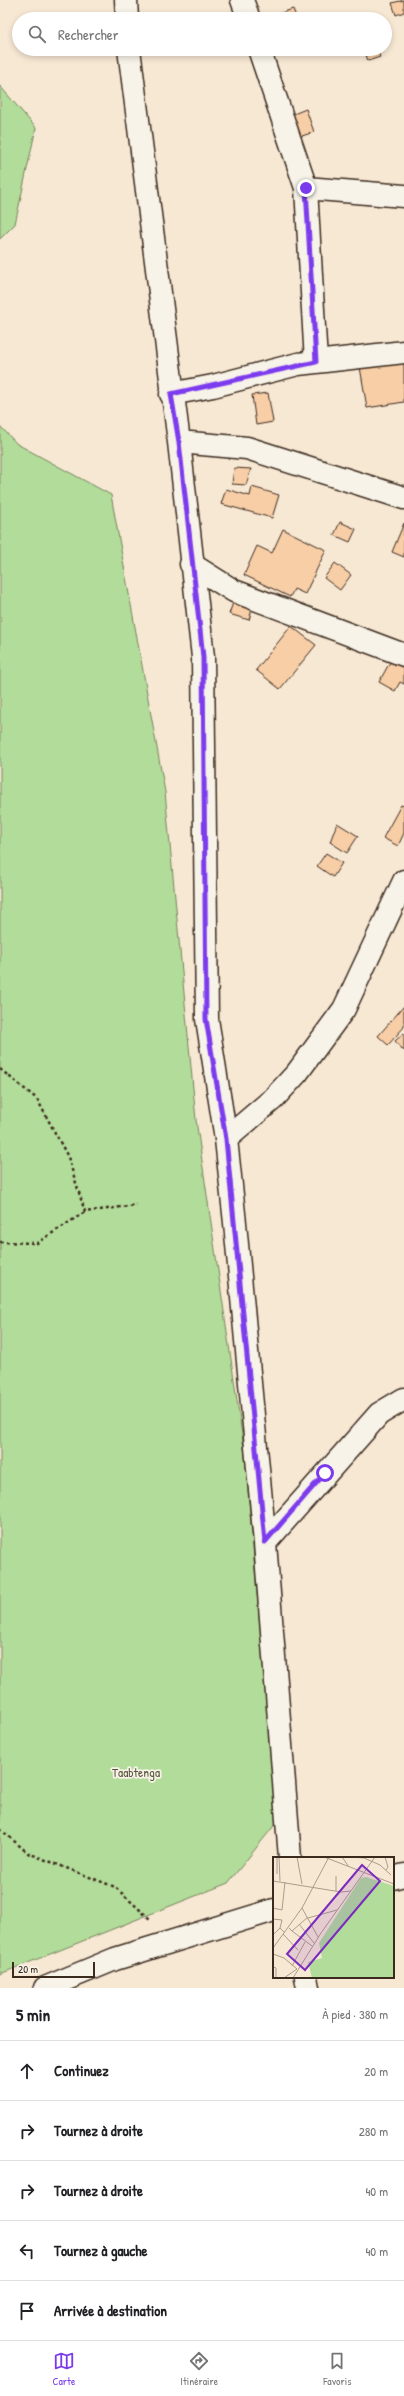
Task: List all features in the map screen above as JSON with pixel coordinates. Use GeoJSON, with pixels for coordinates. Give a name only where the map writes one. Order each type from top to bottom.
{"type":"FeatureCollection","features":[{"type":"Feature","properties":{"kind":"street"},"geometry":{"type":"LineString","coordinates":[[126,0],[127,12]]}},
{"type":"Feature","properties":{"kind":"street"},"geometry":{"type":"LineString","coordinates":[[242,0],[246,12]]}},
{"type":"Feature","properties":{"kind":"street"},"geometry":{"type":"LineString","coordinates":[[130,56],[171,394],[179,442],[191,564],[203,657],[206,1019],[226,1139],[265,1542],[290,1857]]}},
{"type":"Feature","properties":{"kind":"street"},"geometry":{"type":"LineString","coordinates":[[261,56],[306,188],[316,362]]}},
{"type":"Feature","properties":{"kind":"street"},"geometry":{"type":"LineString","coordinates":[[306,188],[404,196]]}},
{"type":"Feature","properties":{"kind":"street"},"geometry":{"type":"LineString","coordinates":[[171,394],[316,362],[404,352]]}},
{"type":"Feature","properties":{"kind":"street"},"geometry":{"type":"LineString","coordinates":[[179,442],[247,448],[404,498]]}},
{"type":"Feature","properties":{"kind":"street"},"geometry":{"type":"LineString","coordinates":[[191,564],[234,591],[404,655]]}},
{"type":"Feature","properties":{"kind":"street"},"geometry":{"type":"LineString","coordinates":[[226,1139],[273,1099],[297,1073],[344,1009],[404,881]]}},
{"type":"Feature","properties":{"kind":"street"},"geometry":{"type":"LineString","coordinates":[[265,1542],[379,1414],[404,1399]]}},
{"type":"Feature","properties":{"kind":"street"},"geometry":{"type":"LineString","coordinates":[[394,1878],[404,1875]]}},
{"type":"Feature","properties":{"kind":"street"},"geometry":{"type":"LineString","coordinates":[[45,1988],[115,1959],[273,1910]]}},
{"type":"Feature","properties":{"kind":"street"},"geometry":{"type":"LineString","coordinates":[[306,1978],[308,1988]]}},
{"type":"Feature","properties":{"kind":"path"},"geometry":{"type":"LineString","coordinates":[[0,1069],[37,1099],[68,1157],[85,1212]]}},
{"type":"Feature","properties":{"kind":"path"},"geometry":{"type":"LineString","coordinates":[[0,1242],[37,1244],[85,1212],[136,1205]]}},
{"type":"Feature","properties":{"kind":"path"},"geometry":{"type":"LineString","coordinates":[[0,1829],[28,1853],[115,1887],[174,1941]]}},
{"type":"Feature","properties":{"kind":"green space"},"geometry":{"type":"Polygon","coordinates":[[[0,86],[36,128],[15,224],[0,239],[0,86]]]}},
{"type":"Feature","properties":{"kind":"green space","name":"Taabtenga"},"geometry":{"type":"Polygon","coordinates":[[[0,426],[17,444],[111,495],[165,792],[196,1120],[245,1455],[277,1822],[228,1883],[0,1974],[0,426]]]}},
{"type":"Feature","properties":{"kind":"building"},"geometry":{"type":"Polygon","coordinates":[[[404,0],[404,12],[396,15],[392,3],[404,0]]]}},
{"type":"Feature","properties":{"kind":"building"},"geometry":{"type":"Polygon","coordinates":[[[293,9],[294,12],[284,12],[293,9]]]}},
{"type":"Feature","properties":{"kind":"building"},"geometry":{"type":"Polygon","coordinates":[[[366,56],[380,56],[380,57],[368,61],[366,56]]]}},
{"type":"Feature","properties":{"kind":"building"},"geometry":{"type":"Polygon","coordinates":[[[306,109],[314,132],[299,137],[291,115],[306,109]]]}},
{"type":"Feature","properties":{"kind":"building"},"geometry":{"type":"Polygon","coordinates":[[[404,359],[404,402],[367,408],[360,367],[404,359]]]}},
{"type":"Feature","properties":{"kind":"building"},"geometry":{"type":"Polygon","coordinates":[[[268,393],[273,422],[256,425],[252,395],[268,393]]]}},
{"type":"Feature","properties":{"kind":"building"},"geometry":{"type":"Polygon","coordinates":[[[234,468],[251,469],[246,485],[232,484],[234,468]]]}},
{"type":"Feature","properties":{"kind":"building"},"geometry":{"type":"Polygon","coordinates":[[[252,487],[279,495],[272,518],[221,504],[226,489],[250,496],[252,487]]]}},
{"type":"Feature","properties":{"kind":"building"},"geometry":{"type":"Polygon","coordinates":[[[340,522],[356,529],[350,542],[334,535],[340,522]]]}},
{"type":"Feature","properties":{"kind":"building"},"geometry":{"type":"Polygon","coordinates":[[[404,523],[404,557],[392,552],[404,523]]]}},
{"type":"Feature","properties":{"kind":"building"},"geometry":{"type":"Polygon","coordinates":[[[283,529],[326,550],[305,594],[294,589],[290,597],[244,575],[257,546],[272,553],[283,529]]]}},
{"type":"Feature","properties":{"kind":"building"},"geometry":{"type":"Polygon","coordinates":[[[335,563],[351,575],[340,590],[324,578],[335,563]]]}},
{"type":"Feature","properties":{"kind":"building"},"geometry":{"type":"Polygon","coordinates":[[[235,597],[254,602],[249,620],[229,614],[235,597]]]}},
{"type":"Feature","properties":{"kind":"building"},"geometry":{"type":"Polygon","coordinates":[[[291,626],[316,645],[280,689],[256,670],[291,626]]]}},
{"type":"Feature","properties":{"kind":"building"},"geometry":{"type":"Polygon","coordinates":[[[395,653],[404,658],[404,684],[400,682],[395,691],[379,682],[395,653]]]}},
{"type":"Feature","properties":{"kind":"building"},"geometry":{"type":"Polygon","coordinates":[[[401,805],[404,806],[404,833],[398,846],[383,838],[401,805]]]}},
{"type":"Feature","properties":{"kind":"building"},"geometry":{"type":"Polygon","coordinates":[[[337,823],[358,836],[347,853],[330,842],[337,823]]]}},
{"type":"Feature","properties":{"kind":"building"},"geometry":{"type":"Polygon","coordinates":[[[326,853],[342,863],[333,877],[317,866],[326,853]]]}},
{"type":"Feature","properties":{"kind":"building"},"geometry":{"type":"Polygon","coordinates":[[[404,1006],[404,1027],[388,1045],[378,1036],[404,1006]]]}},
{"type":"Feature","properties":{"kind":"building"},"geometry":{"type":"Polygon","coordinates":[[[404,1033],[404,1051],[395,1041],[404,1033]]]}},
{"type":"Feature","properties":{"kind":"route"},"geometry":{"type":"LineString","coordinates":[[306,188],[308,201],[316,362],[298,364],[213,386],[171,394],[179,442],[183,495],[203,657],[206,1019],[226,1139],[265,1542],[325,1473]]}}]}
